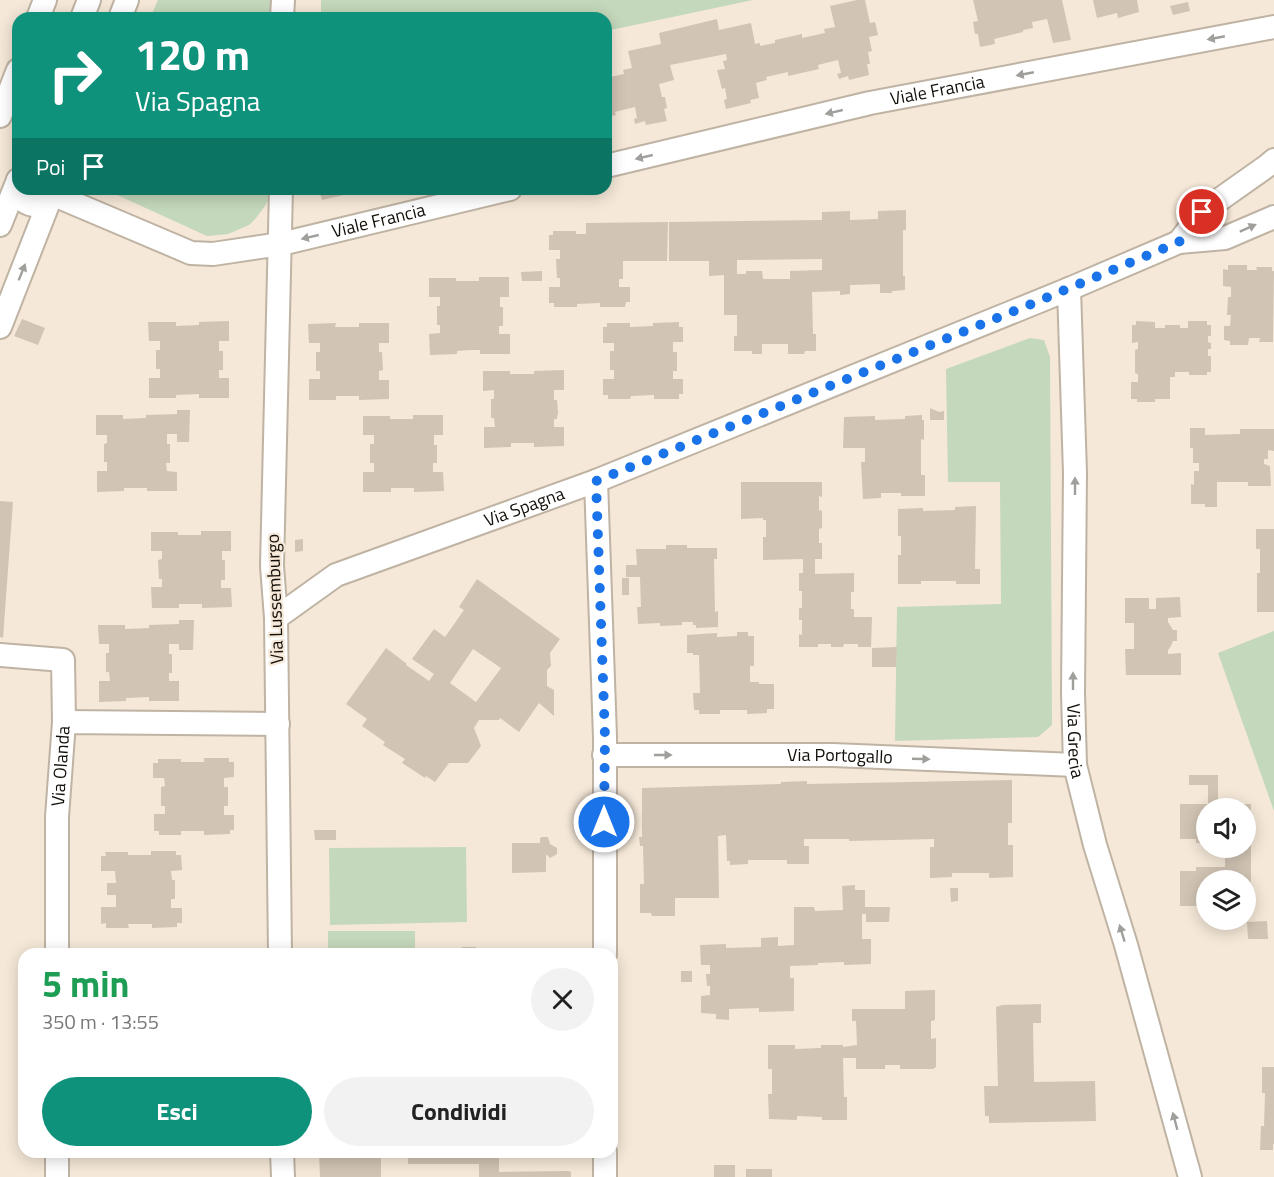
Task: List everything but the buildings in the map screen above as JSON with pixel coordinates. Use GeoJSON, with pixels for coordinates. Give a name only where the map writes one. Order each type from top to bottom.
{"type":"FeatureCollection","features":[{"type":"Feature","properties":{"kind":"street","name":"Viale Francia"},"geometry":{"type":"LineString","coordinates":[[612,165],[870,103],[1274,27]]}},
{"type":"Feature","properties":{"kind":"street"},"geometry":{"type":"LineString","coordinates":[[0,116],[12,85]]}},
{"type":"Feature","properties":{"kind":"street","name":"Via Spagna"},"geometry":{"type":"LineString","coordinates":[[1179,242],[1202,212],[1274,160]]}},
{"type":"Feature","properties":{"kind":"street"},"geometry":{"type":"LineString","coordinates":[[0,225],[12,195]]}},
{"type":"Feature","properties":{"kind":"street"},"geometry":{"type":"LineString","coordinates":[[19,195],[22,200],[34,206],[44,204],[52,195]]}},
{"type":"Feature","properties":{"kind":"street"},"geometry":{"type":"LineString","coordinates":[[0,327],[52,195]]}},
{"type":"Feature","properties":{"kind":"street","name":"Viale Francia"},"geometry":{"type":"LineString","coordinates":[[63,195],[190,253],[213,254],[281,244],[485,195]]}},
{"type":"Feature","properties":{"kind":"street","name":"Via Lussemburgo"},"geometry":{"type":"LineString","coordinates":[[280,948],[276,618],[272,566],[281,195]]}},
{"type":"Feature","properties":{"kind":"street","name":"Via Spagna"},"geometry":{"type":"LineString","coordinates":[[276,618],[336,575],[596,481],[1179,242],[1225,238],[1274,217]]}},
{"type":"Feature","properties":{"kind":"street","name":"Via Grecia"},"geometry":{"type":"LineString","coordinates":[[1069,289],[1075,473],[1073,693],[1075,765],[1095,845],[1126,945],[1190,1177]]}},
{"type":"Feature","properties":{"kind":"street"},"geometry":{"type":"LineString","coordinates":[[596,481],[604,755],[605,948]]}},
{"type":"Feature","properties":{"kind":"street"},"geometry":{"type":"LineString","coordinates":[[0,655],[63,660],[64,722]]}},
{"type":"Feature","properties":{"kind":"street","name":"Via Olanda"},"geometry":{"type":"LineString","coordinates":[[57,948],[57,817],[64,722],[278,724]]}},
{"type":"Feature","properties":{"kind":"street","name":"Via Portogallo"},"geometry":{"type":"LineString","coordinates":[[604,755],[833,755],[1075,765]]}},
{"type":"Feature","properties":{"kind":"street"},"geometry":{"type":"LineString","coordinates":[[57,1158],[57,1177]]}},
{"type":"Feature","properties":{"kind":"street"},"geometry":{"type":"LineString","coordinates":[[282,1158],[283,1177]]}},
{"type":"Feature","properties":{"kind":"street"},"geometry":{"type":"LineString","coordinates":[[605,1158],[605,1177]]}},
{"type":"Feature","properties":{"kind":"green space"},"geometry":{"type":"Polygon","coordinates":[[[158,0],[276,0],[276,12],[153,12],[158,0]]]}},
{"type":"Feature","properties":{"kind":"green space"},"geometry":{"type":"Polygon","coordinates":[[[321,0],[753,0],[612,30],[612,12],[321,12],[321,0]]]}},
{"type":"Feature","properties":{"kind":"green space"},"geometry":{"type":"Polygon","coordinates":[[[117,195],[271,195],[249,225],[228,234],[207,236],[117,195]]]}},
{"type":"Feature","properties":{"kind":"green space"},"geometry":{"type":"Polygon","coordinates":[[[1030,338],[1044,340],[1050,357],[1052,725],[1038,737],[895,741],[897,607],[1001,604],[1000,482],[948,482],[946,369],[1030,338]]]}},
{"type":"Feature","properties":{"kind":"green space"},"geometry":{"type":"Polygon","coordinates":[[[1274,631],[1274,811],[1218,653],[1274,631]]]}},
{"type":"Feature","properties":{"kind":"green space"},"geometry":{"type":"Polygon","coordinates":[[[466,847],[467,922],[330,925],[329,848],[466,847]]]}},
{"type":"Feature","properties":{"kind":"green space"},"geometry":{"type":"Polygon","coordinates":[[[328,931],[415,931],[415,948],[328,948],[328,931]]]}},
{"type":"Feature","properties":{"kind":"route"},"geometry":{"type":"LineString","coordinates":[[604,822],[605,737],[596,481],[1179,242],[1202,212]]}}]}
